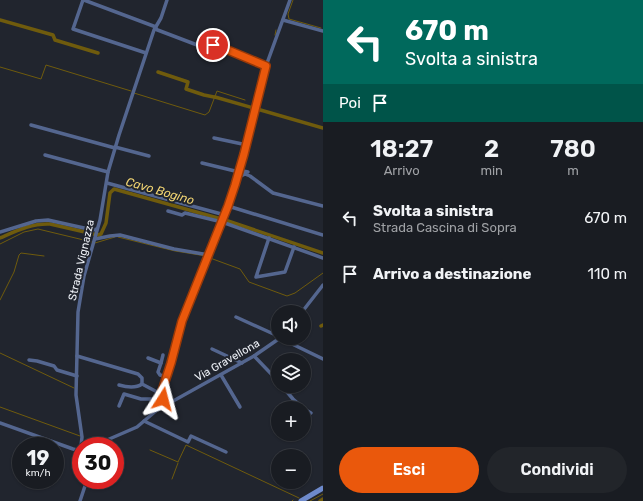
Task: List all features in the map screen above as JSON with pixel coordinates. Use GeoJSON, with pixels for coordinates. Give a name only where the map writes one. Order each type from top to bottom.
{"type":"FeatureCollection","features":[{"type":"Feature","properties":{"kind":"main road"},"geometry":{"type":"LineString","coordinates":[[301,501],[323,488]]}},
{"type":"Feature","properties":{"kind":"street"},"geometry":{"type":"LineString","coordinates":[[146,52],[73,30],[84,0],[205,48],[216,45],[266,66]]}},
{"type":"Feature","properties":{"kind":"street","name":"Strada Vignazza"},"geometry":{"type":"LineString","coordinates":[[82,437],[76,395],[78,312],[84,276],[95,237],[108,172],[115,148],[146,52],[167,0]]}},
{"type":"Feature","properties":{"kind":"street"},"geometry":{"type":"LineString","coordinates":[[161,394],[182,321],[228,206],[247,145],[266,66],[290,0]]}},
{"type":"Feature","properties":{"kind":"street"},"geometry":{"type":"LineString","coordinates":[[283,20],[323,31]]}},
{"type":"Feature","properties":{"kind":"street"},"geometry":{"type":"LineString","coordinates":[[31,125],[149,156]]}},
{"type":"Feature","properties":{"kind":"street"},"geometry":{"type":"LineString","coordinates":[[214,138],[247,145]]}},
{"type":"Feature","properties":{"kind":"street"},"geometry":{"type":"LineString","coordinates":[[45,155],[108,172]]}},
{"type":"Feature","properties":{"kind":"street"},"geometry":{"type":"LineString","coordinates":[[242,162],[250,176]]}},
{"type":"Feature","properties":{"kind":"street"},"geometry":{"type":"LineString","coordinates":[[202,163],[239,172],[248,172]]}},
{"type":"Feature","properties":{"kind":"street"},"geometry":{"type":"LineString","coordinates":[[237,178],[245,174],[273,193],[323,206]]}},
{"type":"Feature","properties":{"kind":"street"},"geometry":{"type":"LineString","coordinates":[[106,183],[224,215]]}},
{"type":"Feature","properties":{"kind":"street"},"geometry":{"type":"LineString","coordinates":[[228,206],[323,235]]}},
{"type":"Feature","properties":{"kind":"street"},"geometry":{"type":"LineString","coordinates":[[168,211],[182,215],[185,213],[222,222],[323,258]]}},
{"type":"Feature","properties":{"kind":"street"},"geometry":{"type":"LineString","coordinates":[[0,232],[36,221],[48,220],[93,230],[95,237],[120,235],[179,250],[209,255]]}},
{"type":"Feature","properties":{"kind":"street"},"geometry":{"type":"LineString","coordinates":[[269,238],[256,277],[285,272],[294,247]]}},
{"type":"Feature","properties":{"kind":"street"},"geometry":{"type":"LineString","coordinates":[[307,305],[323,285]]}},
{"type":"Feature","properties":{"kind":"street"},"geometry":{"type":"LineString","coordinates":[[236,317],[271,333]]}},
{"type":"Feature","properties":{"kind":"street","name":"Via Gravellona"},"geometry":{"type":"LineString","coordinates":[[114,437],[137,427],[157,410],[242,363],[271,344]]}},
{"type":"Feature","properties":{"kind":"street"},"geometry":{"type":"LineString","coordinates":[[292,345],[323,359]]}},
{"type":"Feature","properties":{"kind":"street"},"geometry":{"type":"LineString","coordinates":[[212,349],[242,363]]}},
{"type":"Feature","properties":{"kind":"street"},"geometry":{"type":"LineString","coordinates":[[163,355],[158,372],[160,375],[167,377]]}},
{"type":"Feature","properties":{"kind":"street"},"geometry":{"type":"LineString","coordinates":[[77,356],[138,374],[142,378],[142,384]]}},
{"type":"Feature","properties":{"kind":"street"},"geometry":{"type":"LineString","coordinates":[[254,356],[271,374]]}},
{"type":"Feature","properties":{"kind":"street"},"geometry":{"type":"LineString","coordinates":[[148,358],[161,363]]}},
{"type":"Feature","properties":{"kind":"street"},"geometry":{"type":"LineString","coordinates":[[29,360],[54,366],[57,370],[77,376]]}},
{"type":"Feature","properties":{"kind":"street"},"geometry":{"type":"LineString","coordinates":[[221,375],[240,407]]}},
{"type":"Feature","properties":{"kind":"street"},"geometry":{"type":"LineString","coordinates":[[119,385],[138,387],[142,384]]}},
{"type":"Feature","properties":{"kind":"street"},"geometry":{"type":"LineString","coordinates":[[142,384],[161,394],[167,404]]}},
{"type":"Feature","properties":{"kind":"street"},"geometry":{"type":"LineString","coordinates":[[289,393],[297,401]]}},
{"type":"Feature","properties":{"kind":"street"},"geometry":{"type":"LineString","coordinates":[[119,406],[124,394],[141,399],[163,399]]}},
{"type":"Feature","properties":{"kind":"street"},"geometry":{"type":"LineString","coordinates":[[144,421],[188,442],[191,436],[226,452]]}},
{"type":"Feature","properties":{"kind":"street","name":"Strada Vignazza"},"geometry":{"type":"LineString","coordinates":[[0,423],[72,448]]}},
{"type":"Feature","properties":{"kind":"street"},"geometry":{"type":"LineString","coordinates":[[80,501],[84,489]]}},
{"type":"Feature","properties":{"kind":"waterway"},"geometry":{"type":"LineString","coordinates":[[293,0],[288,14],[289,19],[321,28]]}},
{"type":"Feature","properties":{"kind":"waterway"},"geometry":{"type":"LineString","coordinates":[[0,20],[53,35],[55,40],[98,53]]}},
{"type":"Feature","properties":{"kind":"waterway"},"geometry":{"type":"LineString","coordinates":[[275,35],[276,30]]}},
{"type":"Feature","properties":{"kind":"waterway"},"geometry":{"type":"LineString","coordinates":[[0,67],[41,79],[46,65],[131,91]]}},
{"type":"Feature","properties":{"kind":"waterway"},"geometry":{"type":"LineString","coordinates":[[261,76],[263,67]]}},
{"type":"Feature","properties":{"kind":"waterway"},"geometry":{"type":"LineString","coordinates":[[158,72],[188,82],[186,89],[214,97]]}},
{"type":"Feature","properties":{"kind":"waterway"},"geometry":{"type":"LineString","coordinates":[[256,94],[260,81]]}},
{"type":"Feature","properties":{"kind":"waterway"},"geometry":{"type":"LineString","coordinates":[[134,93],[205,115],[209,112],[217,91],[245,100]]}},
{"type":"Feature","properties":{"kind":"waterway"},"geometry":{"type":"LineString","coordinates":[[215,97],[323,128]]}},
{"type":"Feature","properties":{"kind":"waterway","name":"Cavo Bogino"},"geometry":{"type":"LineString","coordinates":[[0,238],[24,228],[43,224],[50,224],[98,235],[101,234],[106,223],[110,193],[114,189],[225,220],[323,253]]}},
{"type":"Feature","properties":{"kind":"waterway"},"geometry":{"type":"LineString","coordinates":[[0,244],[24,232],[38,229],[92,242]]}},
{"type":"Feature","properties":{"kind":"waterway"},"geometry":{"type":"LineString","coordinates":[[95,243],[115,237]]}},
{"type":"Feature","properties":{"kind":"waterway"},"geometry":{"type":"LineString","coordinates":[[118,237],[175,251],[206,256]]}},
{"type":"Feature","properties":{"kind":"waterway"},"geometry":{"type":"LineString","coordinates":[[0,300],[14,272],[19,255],[21,253],[44,256]]}},
{"type":"Feature","properties":{"kind":"waterway"},"geometry":{"type":"LineString","coordinates":[[210,258],[240,269],[249,282],[287,296],[295,293],[323,273]]}},
{"type":"Feature","properties":{"kind":"waterway"},"geometry":{"type":"LineString","coordinates":[[0,353],[74,388]]}},
{"type":"Feature","properties":{"kind":"waterway"},"geometry":{"type":"LineString","coordinates":[[0,407],[80,436]]}},
{"type":"Feature","properties":{"kind":"waterway"},"geometry":{"type":"LineString","coordinates":[[150,450],[178,462],[186,445],[299,498]]}},
{"type":"Feature","properties":{"kind":"waterway"},"geometry":{"type":"LineString","coordinates":[[172,479],[178,463]]}},
{"type":"Feature","properties":{"kind":"waterway"},"geometry":{"type":"LineString","coordinates":[[310,501],[323,494]]}},
{"type":"Feature","properties":{"kind":"route"},"geometry":{"type":"LineString","coordinates":[[163,399],[161,394],[182,321],[228,206],[242,162],[266,66],[213,45]]}}]}
